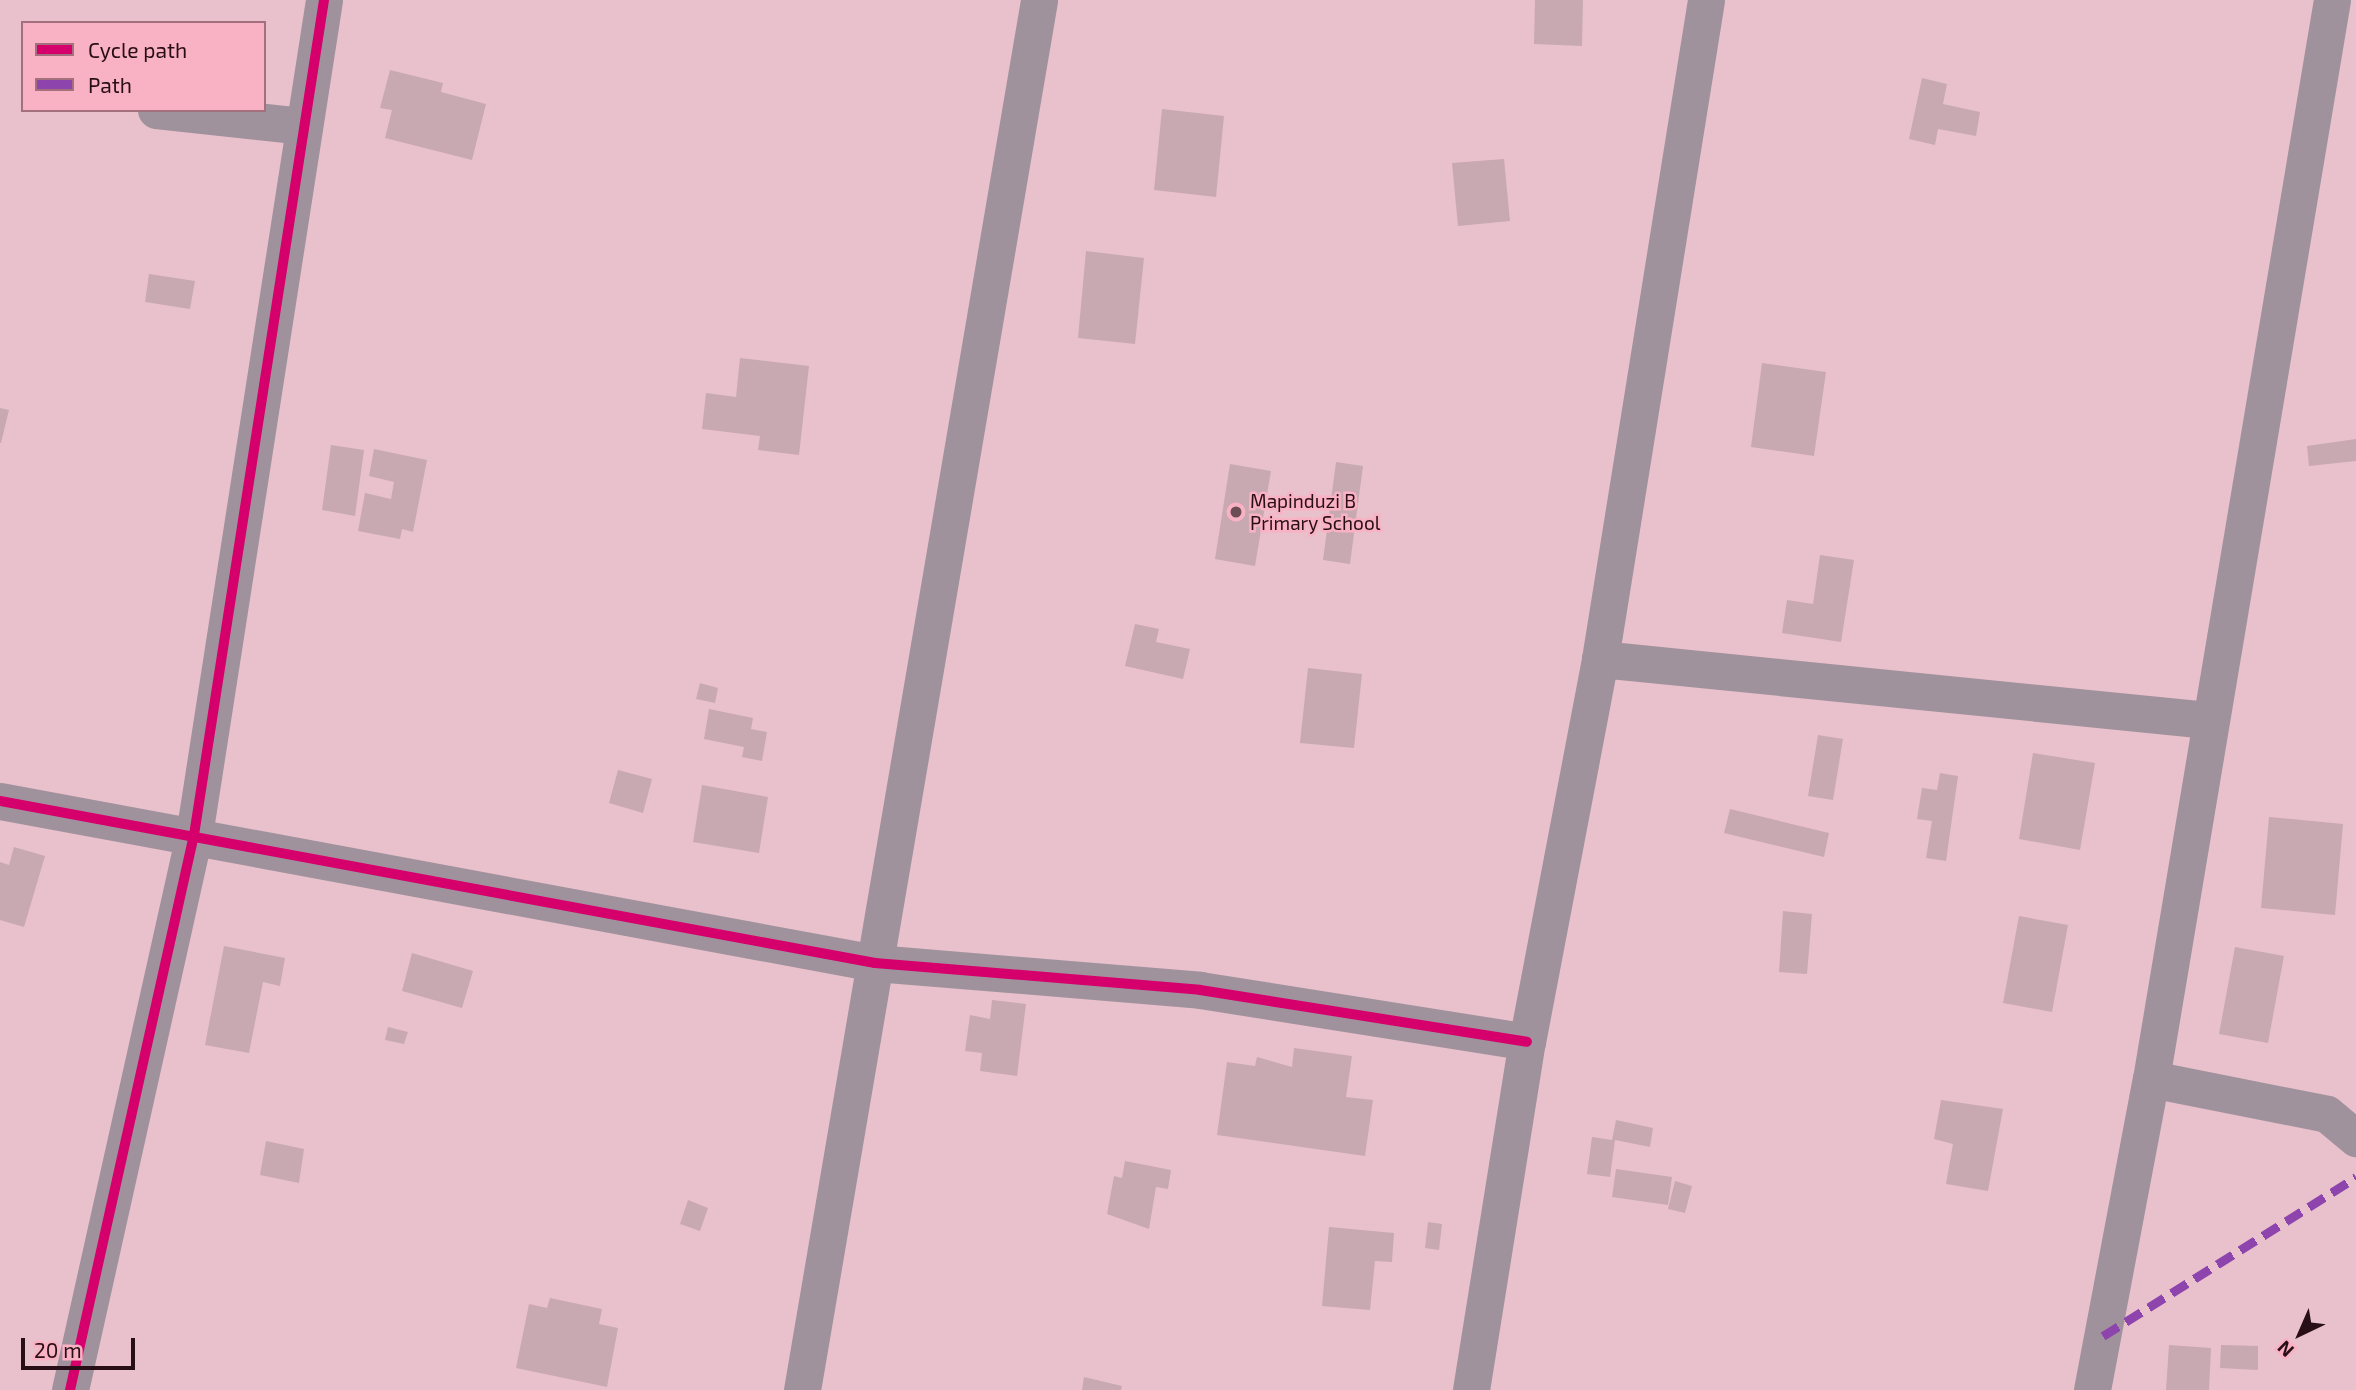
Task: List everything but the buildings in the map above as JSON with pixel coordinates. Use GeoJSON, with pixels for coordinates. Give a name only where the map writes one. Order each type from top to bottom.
{"type":"FeatureCollection","features":[{"type":"Feature","properties":{"kind":"street"},"geometry":{"type":"LineString","coordinates":[[70,1390],[194,835],[324,0]]}},
{"type":"Feature","properties":{"kind":"street"},"geometry":{"type":"LineString","coordinates":[[802,1390],[1039,0]]}},
{"type":"Feature","properties":{"kind":"street"},"geometry":{"type":"LineString","coordinates":[[1471,1390],[1527,1042],[1600,659],[1706,0]]}},
{"type":"Feature","properties":{"kind":"street"},"geometry":{"type":"LineString","coordinates":[[2092,1390],[2151,1079],[2208,720],[2332,0]]}},
{"type":"Feature","properties":{"kind":"street"},"geometry":{"type":"LineString","coordinates":[[174,112],[304,126]]}},
{"type":"Feature","properties":{"kind":"street"},"geometry":{"type":"LineString","coordinates":[[1600,659],[2208,720]]}},
{"type":"Feature","properties":{"kind":"street"},"geometry":{"type":"LineString","coordinates":[[0,801],[390,870],[558,909],[875,963],[1200,990],[1527,1042]]}},
{"type":"Feature","properties":{"kind":"street"},"geometry":{"type":"LineString","coordinates":[[2151,1079],[2327,1114],[2356,1138]]}},
{"type":"Feature","properties":{"kind":"marked path"},"geometry":{"type":"LineString","coordinates":[[2103,1336],[2356,1177]]}},
{"type":"Feature","properties":{"kind":"cycle path"},"geometry":{"type":"LineString","coordinates":[[70,1390],[194,835],[324,0]]}},
{"type":"Feature","properties":{"kind":"cycle path"},"geometry":{"type":"LineString","coordinates":[[0,801],[875,963],[1200,990],[1527,1042]]}},
{"type":"Feature","properties":{"kind":"place","name":"Mapinduzi B Primary School"},"geometry":{"type":"Point","coordinates":[1236,512]}}]}
